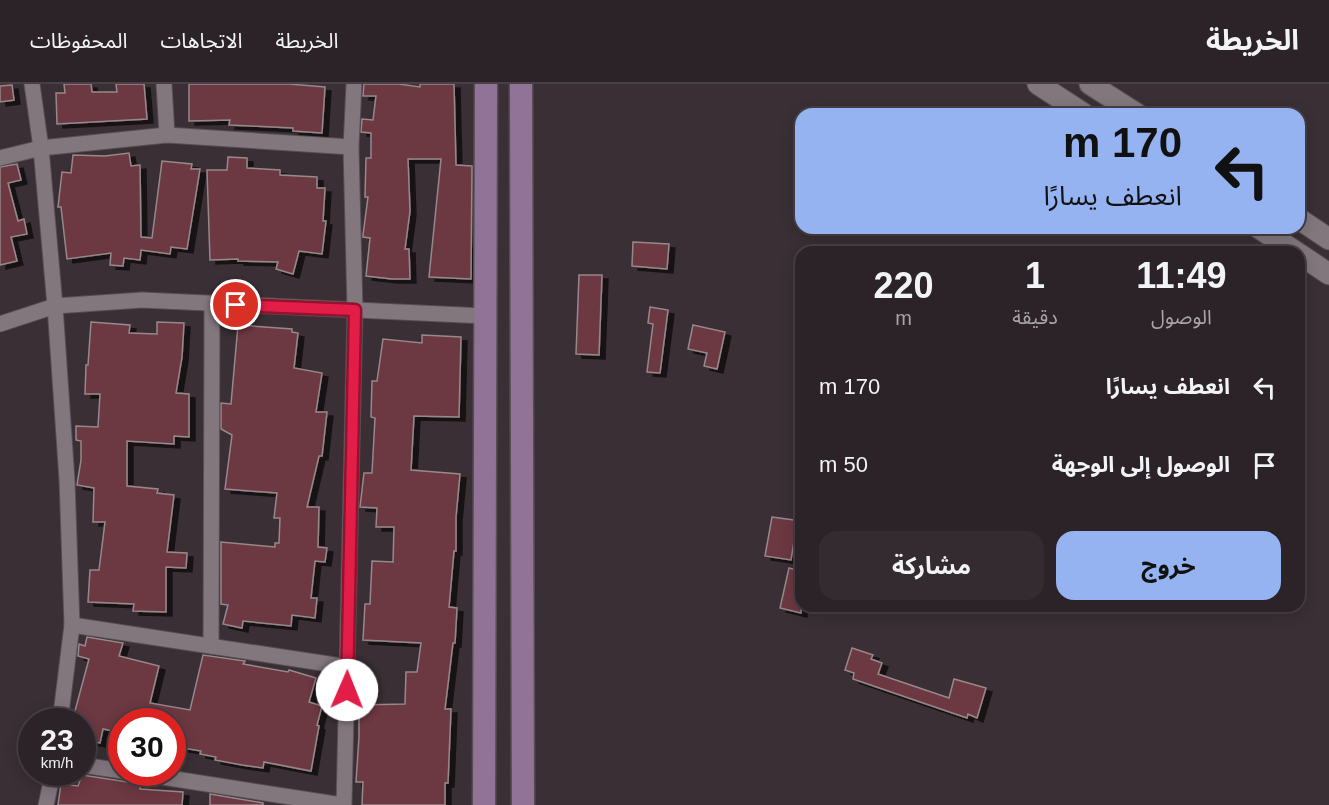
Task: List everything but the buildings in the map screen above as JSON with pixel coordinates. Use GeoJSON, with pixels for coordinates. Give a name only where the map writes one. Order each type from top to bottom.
{"type":"FeatureCollection","features":[{"type":"Feature","properties":{"kind":"main road"},"geometry":{"type":"LineString","coordinates":[[484,805],[486,84]]}},
{"type":"Feature","properties":{"kind":"main road"},"geometry":{"type":"LineString","coordinates":[[520,84],[524,805]]}},
{"type":"Feature","properties":{"kind":"street"},"geometry":{"type":"LineString","coordinates":[[32,84],[41,148],[55,306],[67,480],[72,625],[62,708]]}},
{"type":"Feature","properties":{"kind":"street"},"geometry":{"type":"LineString","coordinates":[[164,84],[166,135]]}},
{"type":"Feature","properties":{"kind":"street"},"geometry":{"type":"LineString","coordinates":[[186,781],[343,805],[355,310],[351,147],[354,84]]}},
{"type":"Feature","properties":{"kind":"street"},"geometry":{"type":"LineString","coordinates":[[1038,84],[1075,108]]}},
{"type":"Feature","properties":{"kind":"street"},"geometry":{"type":"LineString","coordinates":[[1090,84],[1128,108]]}},
{"type":"Feature","properties":{"kind":"street"},"geometry":{"type":"LineString","coordinates":[[0,158],[41,148],[166,135],[351,147]]}},
{"type":"Feature","properties":{"kind":"street"},"geometry":{"type":"LineString","coordinates":[[1305,223],[1329,239]]}},
{"type":"Feature","properties":{"kind":"street"},"geometry":{"type":"LineString","coordinates":[[1268,234],[1286,246]]}},
{"type":"Feature","properties":{"kind":"street"},"geometry":{"type":"LineString","coordinates":[[1305,258],[1329,274]]}},
{"type":"Feature","properties":{"kind":"street"},"geometry":{"type":"LineString","coordinates":[[0,324],[55,306],[142,300],[485,316]]}},
{"type":"Feature","properties":{"kind":"street"},"geometry":{"type":"LineString","coordinates":[[211,646],[212,304]]}},
{"type":"Feature","properties":{"kind":"street"},"geometry":{"type":"LineString","coordinates":[[72,625],[348,667]]}},
{"type":"Feature","properties":{"kind":"street"},"geometry":{"type":"LineString","coordinates":[[46,805],[50,786]]}},
{"type":"Feature","properties":{"kind":"route"},"geometry":{"type":"LineString","coordinates":[[236,305],[355,310],[347,690]]}}]}
